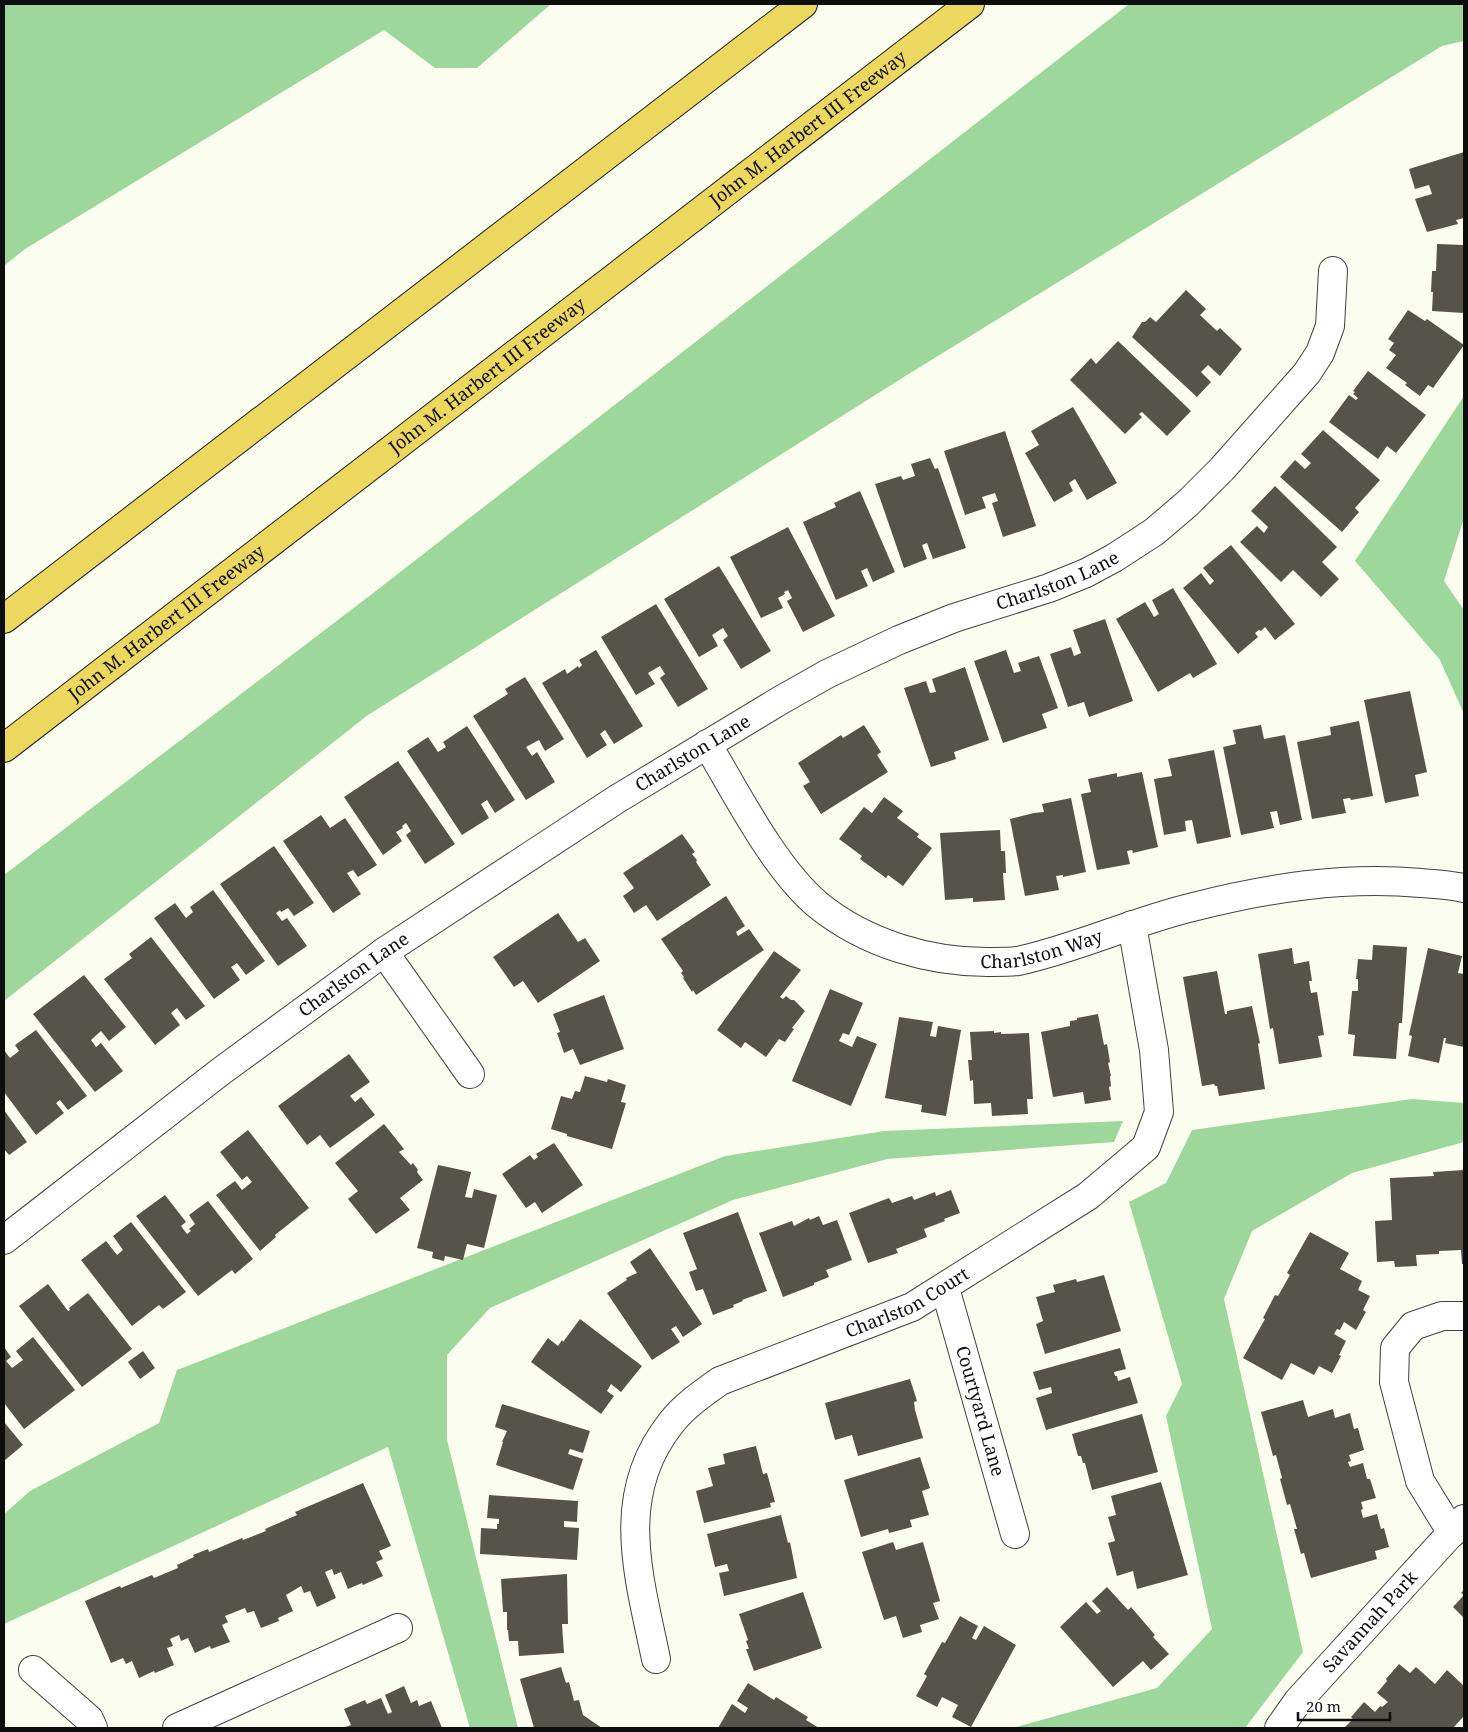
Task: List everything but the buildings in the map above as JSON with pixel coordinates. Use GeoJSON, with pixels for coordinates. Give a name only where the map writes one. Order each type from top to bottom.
{"type":"FeatureCollection","features":[{"type":"Feature","properties":{"kind":"highway"},"geometry":{"type":"LineString","coordinates":[[4,619],[803,4]]}},
{"type":"Feature","properties":{"kind":"highway","name":"John M. Harbert III Freeway"},"geometry":{"type":"LineString","coordinates":[[4,748],[970,4]]}},
{"type":"Feature","properties":{"kind":"street","name":"Charlston Lane"},"geometry":{"type":"LineString","coordinates":[[4,1240],[220,1072],[384,952],[609,805],[707,744],[827,674],[899,640],[954,618],[1049,588],[1086,573],[1114,558],[1154,532],[1188,503],[1222,469],[1307,373],[1320,353],[1330,326],[1333,270]]}},
{"type":"Feature","properties":{"kind":"street","name":"Charlston Way"},"geometry":{"type":"LineString","coordinates":[[707,744],[760,833],[790,876],[818,904],[849,926],[881,942],[914,953],[945,959],[977,962],[1016,961],[1064,949],[1190,907],[1295,885],[1348,881],[1400,881],[1464,888]]}},
{"type":"Feature","properties":{"kind":"street","name":"Charlston Court"},"geometry":{"type":"LineString","coordinates":[[656,1659],[639,1573],[635,1523],[636,1500],[645,1466],[671,1423],[693,1401],[720,1380],[912,1307],[946,1288],[1088,1196],[1146,1147],[1159,1112],[1154,1050],[1132,925]]}},
{"type":"Feature","properties":{"kind":"street"},"geometry":{"type":"LineString","coordinates":[[384,952],[470,1074]]}},
{"type":"Feature","properties":{"kind":"street","name":"Courtyard Lane"},"geometry":{"type":"LineString","coordinates":[[946,1288],[1015,1534]]}},
{"type":"Feature","properties":{"kind":"street"},"geometry":{"type":"LineString","coordinates":[[1458,1526],[1420,1481],[1394,1382],[1396,1348],[1413,1326],[1442,1316],[1464,1316]]}},
{"type":"Feature","properties":{"kind":"street","name":"Savannah Park"},"geometry":{"type":"LineString","coordinates":[[1279,1728],[1298,1701],[1458,1526]]}},
{"type":"Feature","properties":{"kind":"street"},"geometry":{"type":"LineString","coordinates":[[177,1728],[398,1628]]}},
{"type":"Feature","properties":{"kind":"street"},"geometry":{"type":"LineString","coordinates":[[33,1670],[88,1719],[92,1728]]}},
{"type":"Feature","properties":{"kind":"green space"},"geometry":{"type":"Polygon","coordinates":[[[4,4],[551,4],[477,68],[435,68],[384,30],[25,249],[4,266],[4,4]]]}},
{"type":"Feature","properties":{"kind":"green space"},"geometry":{"type":"Polygon","coordinates":[[[1129,4],[1464,4],[1464,41],[1442,46],[907,375],[368,715],[4,1001],[4,875],[381,587],[1129,4]]]}},
{"type":"Feature","properties":{"kind":"green space"},"geometry":{"type":"Polygon","coordinates":[[[1464,396],[1464,518],[1444,581],[1464,610],[1464,714],[1440,660],[1355,561],[1464,396]]]}},
{"type":"Feature","properties":{"kind":"green space"},"geometry":{"type":"Polygon","coordinates":[[[1412,1099],[1464,1103],[1464,1142],[1352,1173],[1252,1231],[1224,1299],[1303,1652],[1245,1728],[1012,1728],[1157,1688],[1212,1629],[1166,1416],[1182,1384],[1129,1202],[1166,1183],[1192,1130],[1412,1099]]]}},
{"type":"Feature","properties":{"kind":"green space"},"geometry":{"type":"Polygon","coordinates":[[[1123,1121],[1114,1142],[887,1159],[733,1200],[490,1308],[447,1355],[447,1440],[518,1728],[470,1728],[388,1447],[4,1624],[4,1514],[30,1491],[159,1423],[177,1370],[725,1156],[884,1131],[1123,1121]]]}}]}
